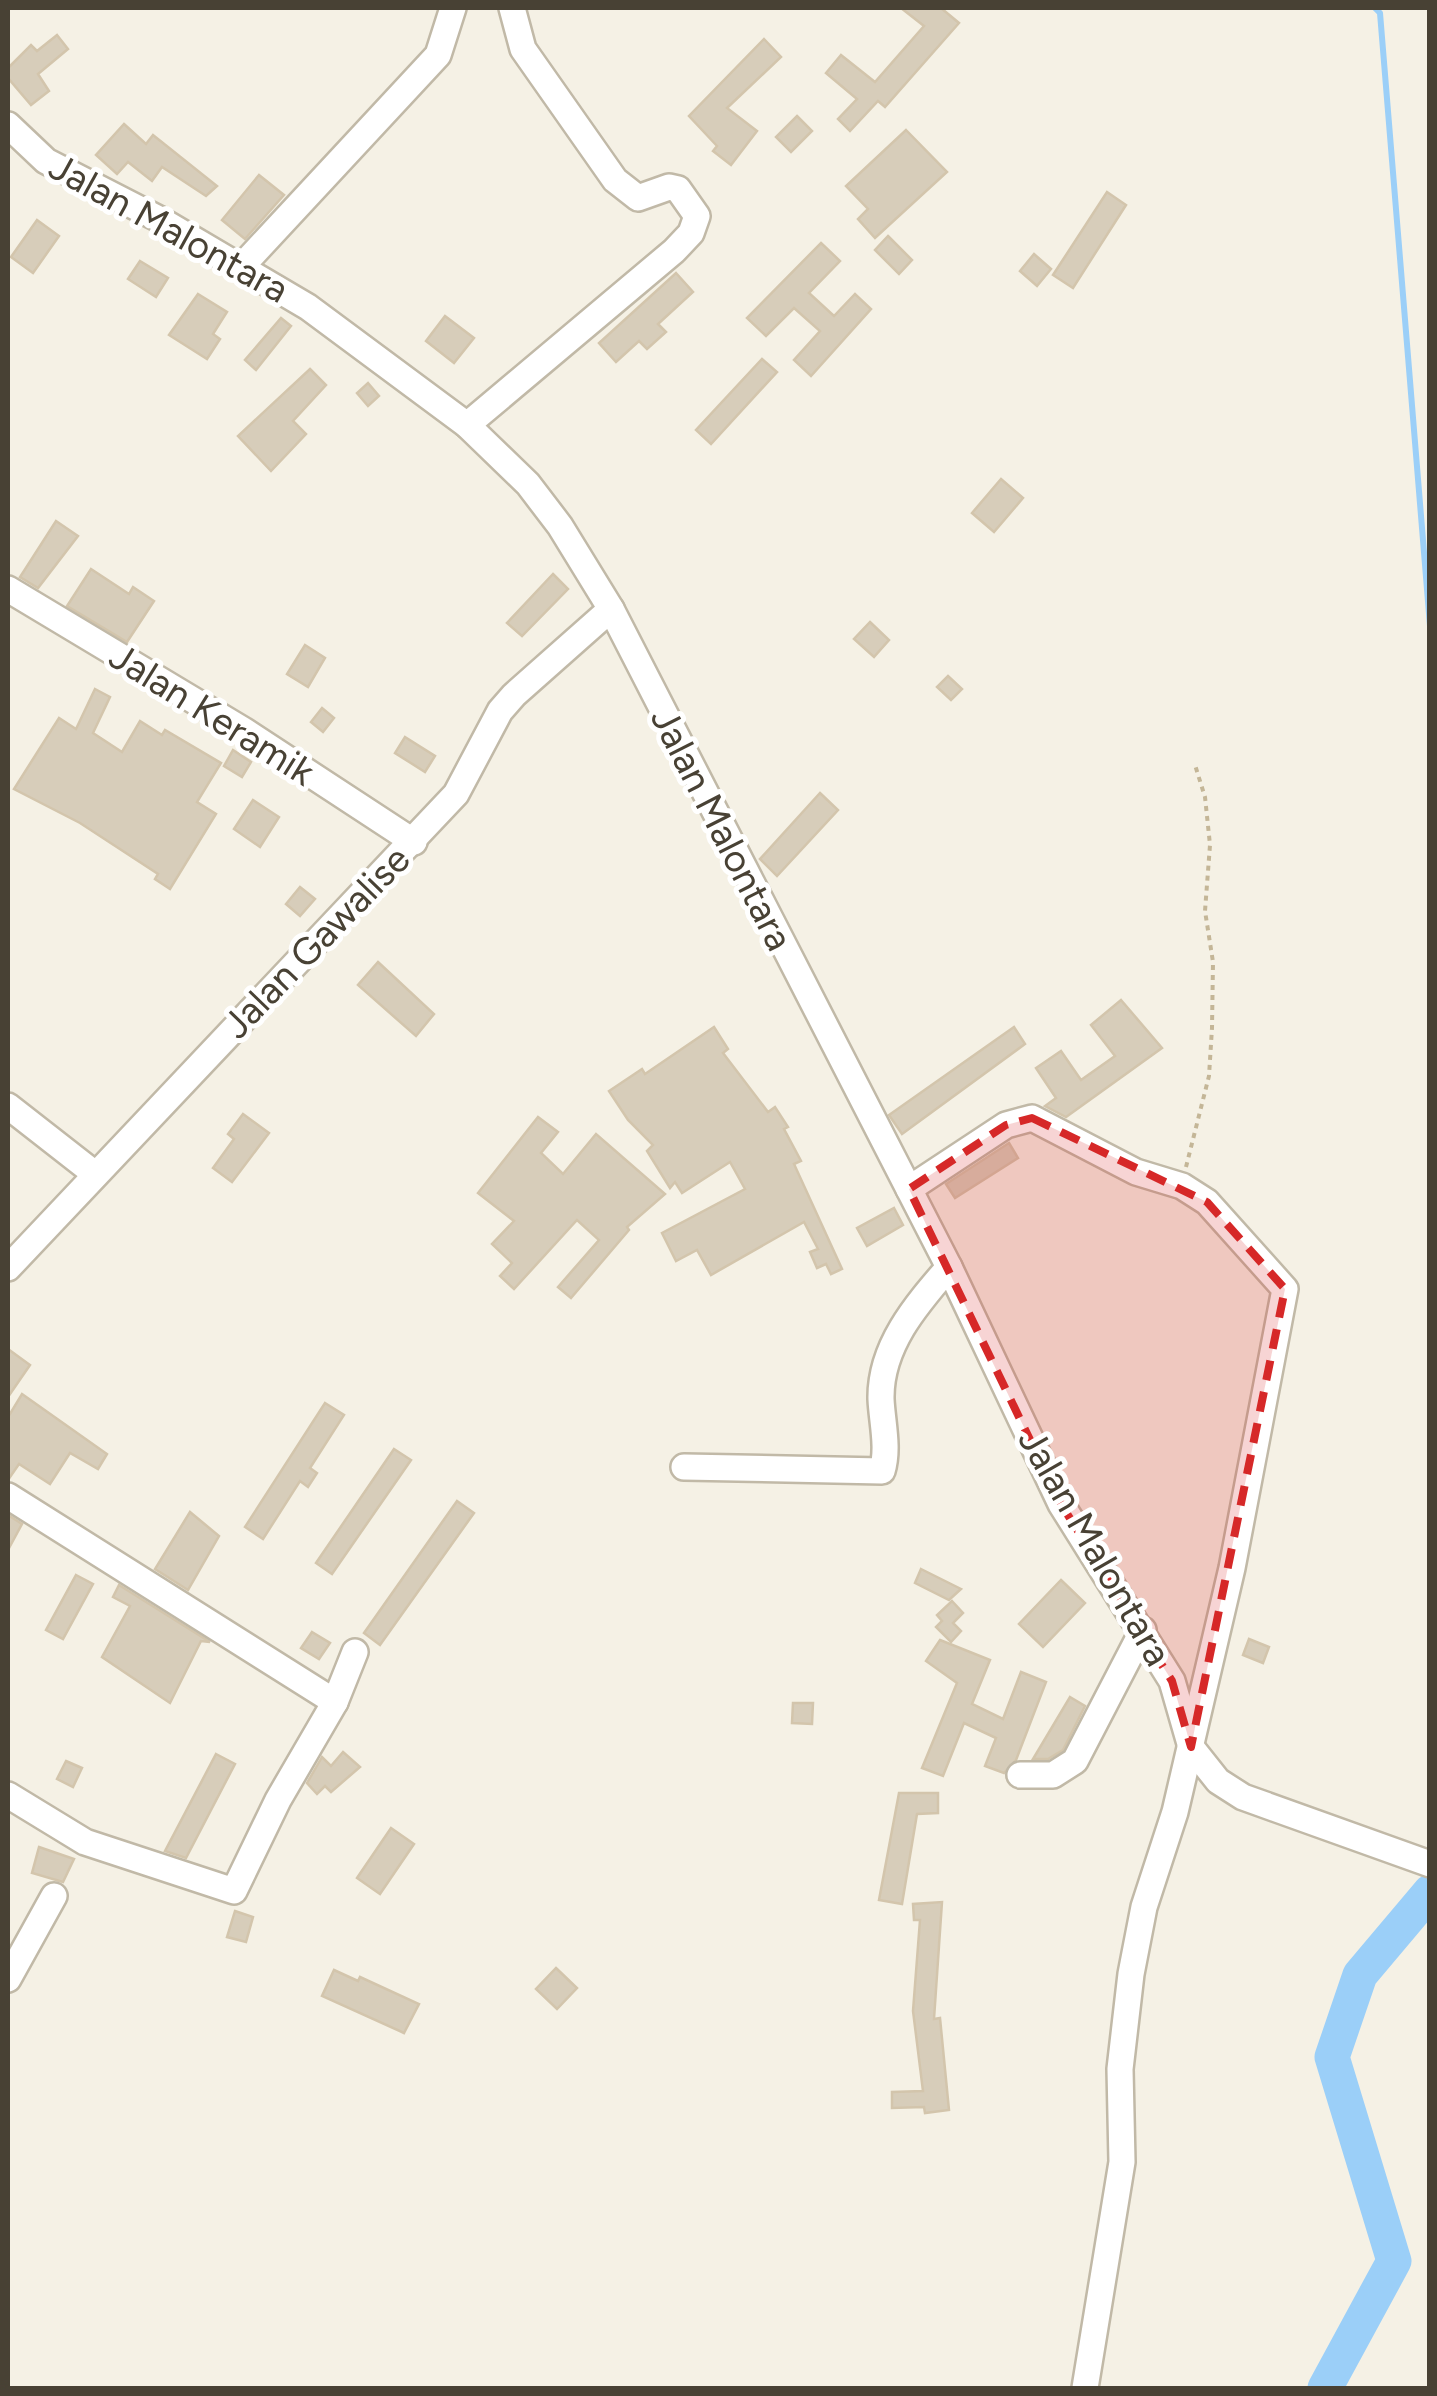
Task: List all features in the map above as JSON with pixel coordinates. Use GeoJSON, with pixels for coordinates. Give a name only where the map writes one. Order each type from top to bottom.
{"type":"FeatureCollection","features":[{"type":"Feature","properties":{"kind":"street"},"geometry":{"type":"LineString","coordinates":[[242,266],[438,56],[453,8]]}},
{"type":"Feature","properties":{"kind":"street"},"geometry":{"type":"LineString","coordinates":[[466,426],[674,252],[691,232],[698,216],[678,189],[668,187],[638,198],[615,180],[523,50],[512,8]]}},
{"type":"Feature","properties":{"kind":"street","name":"Jalan Malontara"},"geometry":{"type":"LineString","coordinates":[[11,139],[78,180],[242,266],[308,307],[466,426],[528,484],[611,609],[949,1267],[1062,1504],[1172,1681],[1191,1746]]}},
{"type":"Feature","properties":{"kind":"street","name":"Jalan Keramik"},"geometry":{"type":"LineString","coordinates":[[8,589],[243,730],[414,842]]}},
{"type":"Feature","properties":{"kind":"street","name":"Jalan Gawalise"},"geometry":{"type":"LineString","coordinates":[[8,1268],[414,842],[456,794],[500,711],[514,695],[611,609]]}},
{"type":"Feature","properties":{"kind":"street"},"geometry":{"type":"LineString","coordinates":[[8,1106],[95,1174]]}},
{"type":"Feature","properties":{"kind":"street"},"geometry":{"type":"LineString","coordinates":[[909,1189],[1006,1125],[1032,1118],[1136,1172],[1182,1186],[1207,1202],[1282,1280],[1286,1297],[1232,1568],[1191,1746],[1144,1907],[1131,1974],[1120,2069],[1122,2162],[1085,2388]]}},
{"type":"Feature","properties":{"kind":"street"},"geometry":{"type":"LineString","coordinates":[[684,1467],[882,1471],[881,1394],[886,1368],[905,1319],[949,1267]]}},
{"type":"Feature","properties":{"kind":"street"},"geometry":{"type":"LineString","coordinates":[[8,1496],[335,1702]]}},
{"type":"Feature","properties":{"kind":"street"},"geometry":{"type":"LineString","coordinates":[[1020,1775],[1053,1775],[1074,1762],[1143,1630]]}},
{"type":"Feature","properties":{"kind":"street"},"geometry":{"type":"LineString","coordinates":[[8,1795],[85,1842],[234,1892],[278,1800],[335,1702],[356,1652]]}},
{"type":"Feature","properties":{"kind":"street"},"geometry":{"type":"LineString","coordinates":[[1191,1746],[1218,1781],[1243,1798],[1430,1864]]}},
{"type":"Feature","properties":{"kind":"street"},"geometry":{"type":"LineString","coordinates":[[8,1979],[54,1896]]}},
{"type":"Feature","properties":{"kind":"path"},"geometry":{"type":"LineString","coordinates":[[1182,1186],[1208,1076],[1212,1028],[1213,962],[1205,911],[1210,845],[1205,797],[1195,765]]}},
{"type":"Feature","properties":{"kind":"highlighted area"},"geometry":{"type":"Polygon","coordinates":[[[1032,1118],[1207,1202],[1285,1289],[1191,1747],[1172,1681],[1061,1504],[909,1189],[1006,1125],[1032,1118]]]}},
{"type":"Feature","properties":{"kind":"building"},"geometry":{"type":"Polygon","coordinates":[[[901,8],[941,8],[959,23],[885,107],[878,101],[850,131],[838,119],[857,99],[826,73],[841,55],[875,82],[924,26],[901,8]]]}},
{"type":"Feature","properties":{"kind":"building"},"geometry":{"type":"Polygon","coordinates":[[[57,35],[68,49],[38,74],[49,91],[31,105],[8,78],[8,68],[31,45],[37,51],[57,35]]]}},
{"type":"Feature","properties":{"kind":"building"},"geometry":{"type":"Polygon","coordinates":[[[764,39],[781,57],[727,108],[757,131],[731,165],[713,151],[717,146],[689,116],[764,39]]]}},
{"type":"Feature","properties":{"kind":"building"},"geometry":{"type":"Polygon","coordinates":[[[797,116],[812,131],[791,152],[776,137],[797,116]]]}},
{"type":"Feature","properties":{"kind":"building"},"geometry":{"type":"Polygon","coordinates":[[[124,124],[146,144],[153,135],[217,186],[206,196],[162,167],[152,181],[128,162],[117,174],[96,155],[124,124]]]}},
{"type":"Feature","properties":{"kind":"building"},"geometry":{"type":"Polygon","coordinates":[[[906,130],[947,172],[875,238],[858,219],[868,209],[846,186],[906,130]]]}},
{"type":"Feature","properties":{"kind":"building"},"geometry":{"type":"Polygon","coordinates":[[[259,175],[284,195],[245,239],[222,220],[259,175]]]}},
{"type":"Feature","properties":{"kind":"building"},"geometry":{"type":"Polygon","coordinates":[[[1107,192],[1126,205],[1073,288],[1053,275],[1107,192]]]}},
{"type":"Feature","properties":{"kind":"building"},"geometry":{"type":"Polygon","coordinates":[[[37,220],[59,236],[33,273],[11,257],[37,220]]]}},
{"type":"Feature","properties":{"kind":"building"},"geometry":{"type":"Polygon","coordinates":[[[888,236],[912,260],[899,274],[875,250],[888,236]]]}},
{"type":"Feature","properties":{"kind":"building"},"geometry":{"type":"Polygon","coordinates":[[[821,243],[840,261],[809,293],[834,316],[855,294],[871,309],[811,376],[794,360],[820,331],[794,308],[766,336],[747,318],[821,243]]]}},
{"type":"Feature","properties":{"kind":"building"},"geometry":{"type":"Polygon","coordinates":[[[1034,254],[1051,269],[1037,286],[1020,271],[1034,254]]]}},
{"type":"Feature","properties":{"kind":"building"},"geometry":{"type":"Polygon","coordinates":[[[140,261],[168,278],[156,297],[128,279],[140,261]]]}},
{"type":"Feature","properties":{"kind":"building"},"geometry":{"type":"Polygon","coordinates":[[[676,273],[693,292],[658,324],[666,332],[647,349],[639,341],[616,362],[599,343],[676,273]]]}},
{"type":"Feature","properties":{"kind":"building"},"geometry":{"type":"Polygon","coordinates":[[[198,294],[227,312],[213,334],[220,339],[207,359],[169,335],[198,294]]]}},
{"type":"Feature","properties":{"kind":"building"},"geometry":{"type":"Polygon","coordinates":[[[445,316],[474,338],[454,363],[426,341],[445,316]]]}},
{"type":"Feature","properties":{"kind":"building"},"geometry":{"type":"Polygon","coordinates":[[[281,318],[291,326],[256,370],[245,360],[281,318]]]}},
{"type":"Feature","properties":{"kind":"building"},"geometry":{"type":"Polygon","coordinates":[[[762,359],[777,372],[711,444],[696,430],[762,359]]]}},
{"type":"Feature","properties":{"kind":"building"},"geometry":{"type":"Polygon","coordinates":[[[310,369],[326,385],[293,421],[306,434],[271,471],[238,436],[310,369]]]}},
{"type":"Feature","properties":{"kind":"building"},"geometry":{"type":"Polygon","coordinates":[[[368,383],[379,396],[368,406],[357,393],[368,383]]]}},
{"type":"Feature","properties":{"kind":"building"},"geometry":{"type":"Polygon","coordinates":[[[1001,479],[1023,498],[994,532],[972,513],[1001,479]]]}},
{"type":"Feature","properties":{"kind":"building"},"geometry":{"type":"Polygon","coordinates":[[[56,521],[78,536],[38,588],[20,577],[56,521]]]}},
{"type":"Feature","properties":{"kind":"building"},"geometry":{"type":"Polygon","coordinates":[[[91,569],[129,594],[133,587],[154,601],[127,642],[67,606],[91,569]]]}},
{"type":"Feature","properties":{"kind":"building"},"geometry":{"type":"Polygon","coordinates":[[[553,574],[568,589],[522,636],[507,623],[553,574]]]}},
{"type":"Feature","properties":{"kind":"building"},"geometry":{"type":"Polygon","coordinates":[[[870,622],[889,640],[874,657],[854,639],[870,622]]]}},
{"type":"Feature","properties":{"kind":"building"},"geometry":{"type":"Polygon","coordinates":[[[305,645],[325,658],[308,687],[287,674],[305,645]]]}},
{"type":"Feature","properties":{"kind":"building"},"geometry":{"type":"Polygon","coordinates":[[[948,676],[962,689],[951,700],[937,687],[948,676]]]}},
{"type":"Feature","properties":{"kind":"building"},"geometry":{"type":"Polygon","coordinates":[[[95,689],[110,697],[93,733],[122,752],[140,721],[162,735],[165,730],[221,763],[197,802],[216,814],[170,889],[155,879],[158,874],[80,823],[14,789],[59,718],[76,729],[95,689]]]}},
{"type":"Feature","properties":{"kind":"building"},"geometry":{"type":"Polygon","coordinates":[[[322,708],[334,718],[323,732],[311,722],[322,708]]]}},
{"type":"Feature","properties":{"kind":"building"},"geometry":{"type":"Polygon","coordinates":[[[405,737],[435,756],[425,772],[395,753],[405,737]]]}},
{"type":"Feature","properties":{"kind":"building"},"geometry":{"type":"Polygon","coordinates":[[[233,750],[251,762],[242,777],[224,766],[233,750]]]}},
{"type":"Feature","properties":{"kind":"building"},"geometry":{"type":"Polygon","coordinates":[[[820,793],[838,810],[777,876],[760,859],[820,793]]]}},
{"type":"Feature","properties":{"kind":"building"},"geometry":{"type":"Polygon","coordinates":[[[253,800],[279,817],[260,847],[234,829],[253,800]]]}},
{"type":"Feature","properties":{"kind":"building"},"geometry":{"type":"Polygon","coordinates":[[[300,887],[315,899],[300,916],[286,904],[300,887]]]}},
{"type":"Feature","properties":{"kind":"building"},"geometry":{"type":"Polygon","coordinates":[[[378,962],[434,1014],[416,1036],[358,985],[378,962]]]}},
{"type":"Feature","properties":{"kind":"building"},"geometry":{"type":"Polygon","coordinates":[[[1121,1000],[1162,1048],[1066,1117],[1045,1106],[1056,1098],[1036,1068],[1061,1051],[1081,1080],[1115,1056],[1091,1025],[1121,1000]]]}},
{"type":"Feature","properties":{"kind":"building"},"geometry":{"type":"Polygon","coordinates":[[[714,1027],[728,1049],[723,1053],[768,1112],[775,1107],[788,1127],[784,1129],[801,1161],[794,1164],[842,1269],[831,1274],[826,1264],[817,1268],[810,1252],[818,1249],[804,1222],[711,1275],[697,1250],[676,1261],[662,1233],[745,1189],[730,1162],[682,1193],[675,1182],[670,1188],[647,1151],[653,1145],[628,1120],[609,1091],[642,1069],[645,1074],[714,1027]]]}},
{"type":"Feature","properties":{"kind":"building"},"geometry":{"type":"Polygon","coordinates":[[[1014,1027],[1025,1044],[902,1134],[889,1115],[1014,1027]]]}},
{"type":"Feature","properties":{"kind":"building"},"geometry":{"type":"Polygon","coordinates":[[[243,1114],[269,1133],[232,1182],[213,1168],[234,1139],[228,1134],[243,1114]]]}},
{"type":"Feature","properties":{"kind":"building"},"geometry":{"type":"Polygon","coordinates":[[[538,1117],[558,1132],[541,1153],[563,1174],[596,1134],[665,1194],[627,1227],[629,1230],[571,1298],[558,1287],[599,1240],[577,1220],[514,1289],[500,1276],[512,1263],[492,1244],[514,1221],[478,1193],[538,1117]]]}},
{"type":"Feature","properties":{"kind":"building"},"geometry":{"type":"Polygon","coordinates":[[[1009,1143],[1018,1158],[955,1198],[946,1184],[1009,1143]]]}},
{"type":"Feature","properties":{"kind":"building"},"geometry":{"type":"Polygon","coordinates":[[[894,1208],[903,1225],[867,1246],[857,1228],[894,1208]]]}},
{"type":"Feature","properties":{"kind":"building"},"geometry":{"type":"Polygon","coordinates":[[[8,1349],[30,1365],[8,1397],[8,1349]]]}},
{"type":"Feature","properties":{"kind":"building"},"geometry":{"type":"Polygon","coordinates":[[[22,1394],[107,1454],[98,1469],[70,1453],[50,1484],[19,1464],[8,1480],[8,1417],[22,1394]]]}},
{"type":"Feature","properties":{"kind":"building"},"geometry":{"type":"Polygon","coordinates":[[[325,1403],[344,1415],[310,1468],[317,1473],[308,1487],[300,1481],[263,1539],[245,1527],[325,1403]]]}},
{"type":"Feature","properties":{"kind":"building"},"geometry":{"type":"Polygon","coordinates":[[[394,1449],[411,1460],[332,1574],[316,1563],[394,1449]]]}},
{"type":"Feature","properties":{"kind":"building"},"geometry":{"type":"Polygon","coordinates":[[[457,1501],[474,1513],[380,1645],[364,1633],[457,1501]]]}},
{"type":"Feature","properties":{"kind":"building"},"geometry":{"type":"Polygon","coordinates":[[[190,1512],[219,1536],[188,1590],[155,1569],[190,1512]]]}},
{"type":"Feature","properties":{"kind":"building"},"geometry":{"type":"Polygon","coordinates":[[[8,1515],[22,1524],[8,1550],[8,1515]]]}},
{"type":"Feature","properties":{"kind":"building"},"geometry":{"type":"Polygon","coordinates":[[[921,1569],[961,1589],[949,1600],[915,1583],[921,1569]]]}},
{"type":"Feature","properties":{"kind":"building"},"geometry":{"type":"Polygon","coordinates":[[[76,1575],[93,1584],[63,1639],[46,1630],[76,1575]]]}},
{"type":"Feature","properties":{"kind":"building"},"geometry":{"type":"Polygon","coordinates":[[[1061,1580],[1085,1603],[1043,1647],[1019,1624],[1061,1580]]]}},
{"type":"Feature","properties":{"kind":"building"},"geometry":{"type":"Polygon","coordinates":[[[119,1585],[210,1642],[201,1641],[170,1703],[102,1657],[130,1606],[113,1597],[119,1585]]]}},
{"type":"Feature","properties":{"kind":"building"},"geometry":{"type":"Polygon","coordinates":[[[952,1601],[963,1613],[953,1623],[961,1631],[951,1642],[936,1627],[942,1621],[937,1615],[952,1601]]]}},
{"type":"Feature","properties":{"kind":"building"},"geometry":{"type":"Polygon","coordinates":[[[312,1632],[330,1643],[319,1659],[301,1648],[312,1632]]]}},
{"type":"Feature","properties":{"kind":"building"},"geometry":{"type":"Polygon","coordinates":[[[1249,1639],[1269,1647],[1263,1663],[1243,1655],[1249,1639]]]}},
{"type":"Feature","properties":{"kind":"building"},"geometry":{"type":"Polygon","coordinates":[[[940,1640],[990,1660],[972,1704],[1003,1719],[1021,1672],[1046,1682],[1016,1760],[1004,1773],[985,1766],[996,1738],[964,1723],[943,1776],[922,1768],[957,1683],[926,1661],[940,1640]]]}},
{"type":"Feature","properties":{"kind":"building"},"geometry":{"type":"Polygon","coordinates":[[[1070,1697],[1085,1706],[1063,1750],[1048,1759],[1033,1759],[1070,1697]]]}},
{"type":"Feature","properties":{"kind":"building"},"geometry":{"type":"Polygon","coordinates":[[[793,1703],[813,1703],[812,1724],[792,1723],[793,1703]]]}},
{"type":"Feature","properties":{"kind":"building"},"geometry":{"type":"Polygon","coordinates":[[[343,1752],[360,1767],[331,1792],[325,1786],[317,1794],[307,1783],[322,1757],[331,1766],[343,1752]]]}},
{"type":"Feature","properties":{"kind":"building"},"geometry":{"type":"Polygon","coordinates":[[[216,1754],[235,1764],[186,1858],[165,1851],[216,1754]]]}},
{"type":"Feature","properties":{"kind":"building"},"geometry":{"type":"Polygon","coordinates":[[[66,1761],[82,1768],[73,1787],[57,1779],[66,1761]]]}},
{"type":"Feature","properties":{"kind":"building"},"geometry":{"type":"Polygon","coordinates":[[[899,1793],[938,1793],[938,1813],[917,1814],[902,1904],[879,1900],[899,1793]]]}},
{"type":"Feature","properties":{"kind":"building"},"geometry":{"type":"Polygon","coordinates":[[[391,1828],[414,1844],[380,1894],[357,1878],[391,1828]]]}},
{"type":"Feature","properties":{"kind":"building"},"geometry":{"type":"Polygon","coordinates":[[[39,1847],[74,1859],[63,1882],[32,1873],[39,1847]]]}},
{"type":"Feature","properties":{"kind":"building"},"geometry":{"type":"Polygon","coordinates":[[[942,1902],[934,2019],[940,2018],[949,2110],[925,2113],[924,2107],[892,2108],[892,2092],[923,2091],[913,2011],[920,1920],[914,1920],[913,1904],[942,1902]]]}},
{"type":"Feature","properties":{"kind":"building"},"geometry":{"type":"Polygon","coordinates":[[[235,1911],[253,1917],[246,1942],[227,1937],[235,1911]]]}},
{"type":"Feature","properties":{"kind":"building"},"geometry":{"type":"Polygon","coordinates":[[[556,1968],[577,1988],[557,2009],[536,1989],[556,1968]]]}},
{"type":"Feature","properties":{"kind":"building"},"geometry":{"type":"Polygon","coordinates":[[[334,1970],[358,1981],[360,1977],[419,2004],[404,2033],[322,1996],[334,1970]]]}},
{"type":"Feature","properties":{"kind":"waterway"},"geometry":{"type":"LineString","coordinates":[[1375,8],[1380,13],[1430,626]]}},
{"type":"Feature","properties":{"kind":"waterway"},"geometry":{"type":"LineString","coordinates":[[1325,2388],[1394,2261],[1332,2057],[1360,1975],[1430,1892]]}}]}
